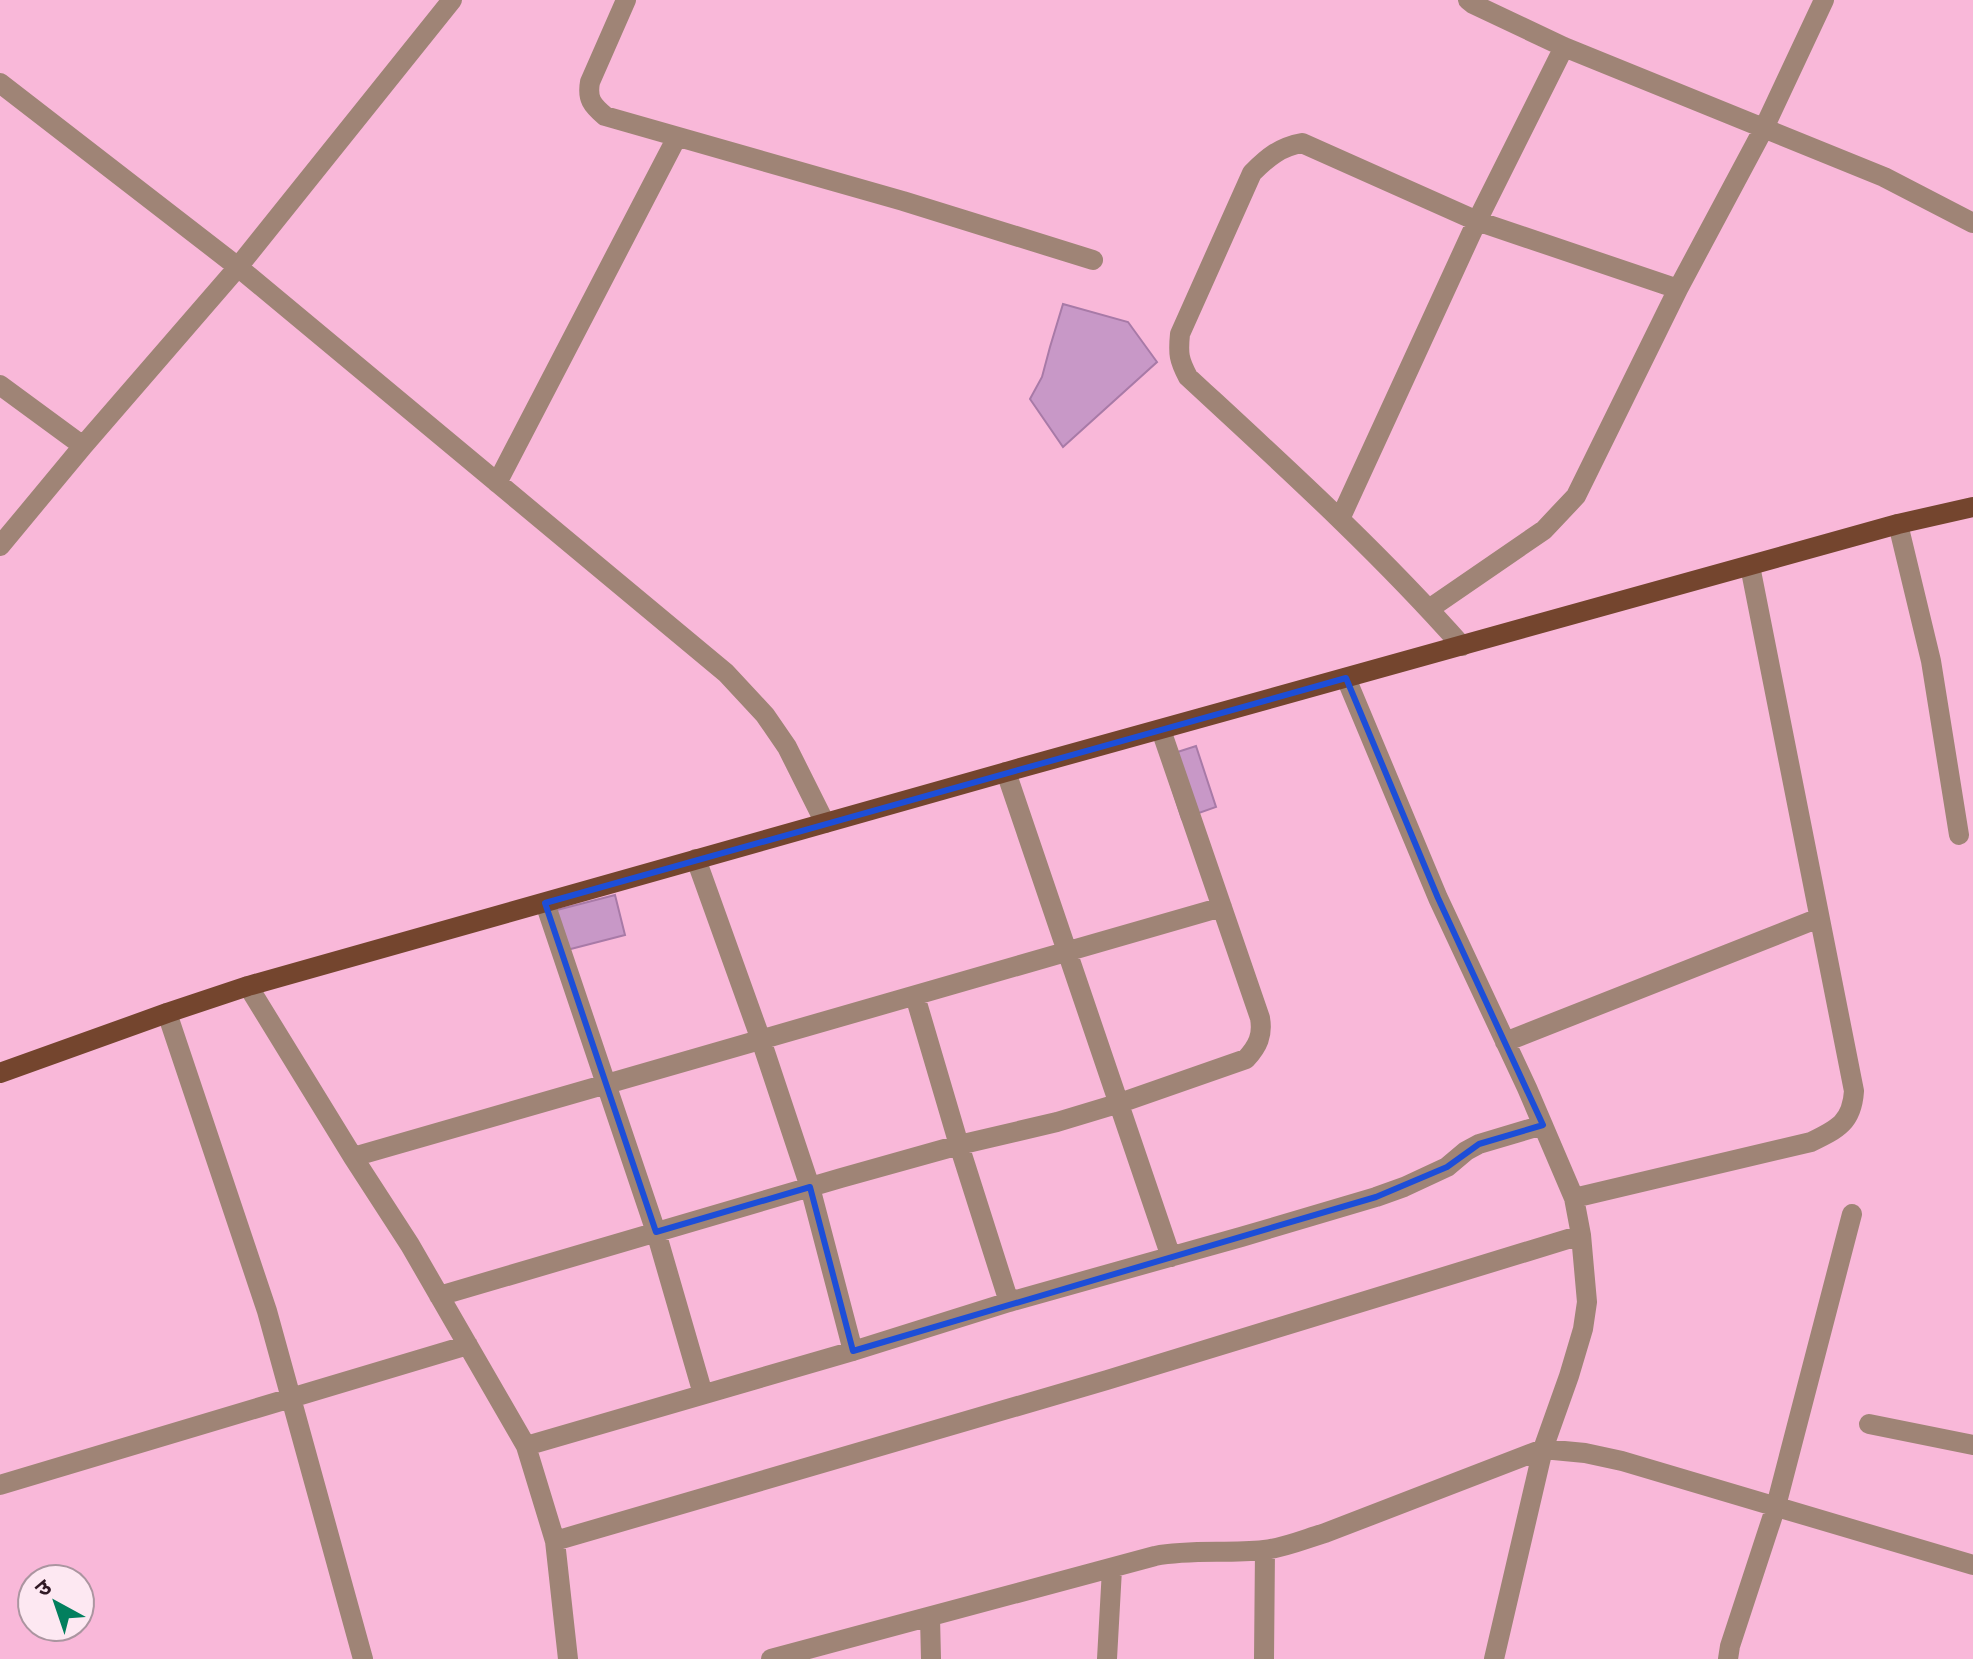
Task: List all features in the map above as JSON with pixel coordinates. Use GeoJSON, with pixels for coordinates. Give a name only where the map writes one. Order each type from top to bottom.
{"type":"FeatureCollection","features":[{"type":"Feature","properties":{"kind":"main road"},"geometry":{"type":"LineString","coordinates":[[0,1073],[248,986],[1898,524],[1973,507]]}},
{"type":"Feature","properties":{"kind":"street"},"geometry":{"type":"LineString","coordinates":[[0,546],[238,267],[452,0]]}},
{"type":"Feature","properties":{"kind":"street"},"geometry":{"type":"LineString","coordinates":[[626,0],[588,93],[593,106],[605,116],[903,201],[1093,260]]}},
{"type":"Feature","properties":{"kind":"street"},"geometry":{"type":"LineString","coordinates":[[1468,0],[1564,47],[1884,177],[1973,223]]}},
{"type":"Feature","properties":{"kind":"street"},"geometry":{"type":"LineString","coordinates":[[1429,609],[1544,530],[1576,496],[1678,289],[1764,128],[1824,0]]}},
{"type":"Feature","properties":{"kind":"street"},"geometry":{"type":"LineString","coordinates":[[1340,519],[1477,221],[1564,47]]}},
{"type":"Feature","properties":{"kind":"street"},"geometry":{"type":"LineString","coordinates":[[0,83],[238,267],[726,673],[765,715],[787,747],[825,823]]}},
{"type":"Feature","properties":{"kind":"street"},"geometry":{"type":"LineString","coordinates":[[497,483],[677,137]]}},
{"type":"Feature","properties":{"kind":"street"},"geometry":{"type":"LineString","coordinates":[[1462,646],[1340,519],[1188,377],[1180,361],[1180,334],[1252,173],[1269,156],[1286,146],[1302,143],[1477,221],[1678,289]]}},
{"type":"Feature","properties":{"kind":"street"},"geometry":{"type":"LineString","coordinates":[[0,385],[83,446]]}},
{"type":"Feature","properties":{"kind":"street"},"geometry":{"type":"LineString","coordinates":[[1898,524],[1931,661],[1959,835]]}},
{"type":"Feature","properties":{"kind":"street"},"geometry":{"type":"LineString","coordinates":[[1574,1198],[1811,1142],[1843,1123],[1853,1108],[1854,1091],[1750,566]]}},
{"type":"Feature","properties":{"kind":"street"},"geometry":{"type":"LineString","coordinates":[[1346,678],[1438,898],[1574,1198],[1581,1235],[1587,1302],[1583,1329],[1543,1449],[1494,1659]]}},
{"type":"Feature","properties":{"kind":"street"},"geometry":{"type":"LineString","coordinates":[[439,1296],[959,1145],[1057,1122],[1246,1059],[1257,1048],[1262,1029],[1260,1018],[1161,730]]}},
{"type":"Feature","properties":{"kind":"street"},"geometry":{"type":"LineString","coordinates":[[1006,772],[1171,1257]]}},
{"type":"Feature","properties":{"kind":"street"},"geometry":{"type":"LineString","coordinates":[[696,859],[810,1187],[853,1351]]}},
{"type":"Feature","properties":{"kind":"street"},"geometry":{"type":"LineString","coordinates":[[545,903],[656,1232],[703,1394]]}},
{"type":"Feature","properties":{"kind":"street"},"geometry":{"type":"LineString","coordinates":[[353,1157],[1222,907]]}},
{"type":"Feature","properties":{"kind":"street"},"geometry":{"type":"LineString","coordinates":[[1505,1042],[1819,918]]}},
{"type":"Feature","properties":{"kind":"street"},"geometry":{"type":"LineString","coordinates":[[248,986],[410,1245],[526,1446],[555,1541],[568,1659]]}},
{"type":"Feature","properties":{"kind":"street"},"geometry":{"type":"LineString","coordinates":[[915,996],[1009,1302]]}},
{"type":"Feature","properties":{"kind":"street"},"geometry":{"type":"LineString","coordinates":[[167,1013],[267,1311],[363,1659]]}},
{"type":"Feature","properties":{"kind":"street"},"geometry":{"type":"LineString","coordinates":[[526,1446],[1404,1187],[1447,1167],[1479,1144],[1543,1125]]}},
{"type":"Feature","properties":{"kind":"street"},"geometry":{"type":"LineString","coordinates":[[1728,1659],[1776,1506],[1852,1214]]}},
{"type":"Feature","properties":{"kind":"street"},"geometry":{"type":"LineString","coordinates":[[555,1541],[1107,1380],[1581,1235]]}},
{"type":"Feature","properties":{"kind":"street"},"geometry":{"type":"LineString","coordinates":[[0,1485],[468,1345]]}},
{"type":"Feature","properties":{"kind":"street"},"geometry":{"type":"LineString","coordinates":[[1869,1424],[1973,1445]]}},
{"type":"Feature","properties":{"kind":"street"},"geometry":{"type":"LineString","coordinates":[[771,1659],[1155,1556],[1177,1552],[1265,1550],[1325,1533],[1543,1449],[1622,1461],[1973,1565]]}},
{"type":"Feature","properties":{"kind":"street"},"geometry":{"type":"LineString","coordinates":[[1264,1659],[1265,1550]]}},
{"type":"Feature","properties":{"kind":"street"},"geometry":{"type":"LineString","coordinates":[[1107,1659],[1112,1569]]}},
{"type":"Feature","properties":{"kind":"street"},"geometry":{"type":"LineString","coordinates":[[930,1617],[931,1659]]}},
{"type":"Feature","properties":{"kind":"highlighted area"},"geometry":{"type":"Polygon","coordinates":[[[1346,678],[1438,898],[1543,1125],[1479,1144],[1447,1167],[1376,1197],[853,1351],[810,1187],[656,1232],[545,903],[1346,678]]]}},
{"type":"Feature","properties":{"kind":"building"},"geometry":{"type":"Polygon","coordinates":[[[1063,304],[1128,322],[1157,362],[1063,447],[1030,399],[1042,377],[1063,304]]]}},
{"type":"Feature","properties":{"kind":"building"},"geometry":{"type":"Polygon","coordinates":[[[1196,746],[1216,807],[1182,819],[1162,757],[1196,746]]]}},
{"type":"Feature","properties":{"kind":"building"},"geometry":{"type":"Polygon","coordinates":[[[615,895],[625,935],[563,951],[553,911],[615,895]]]}}]}
